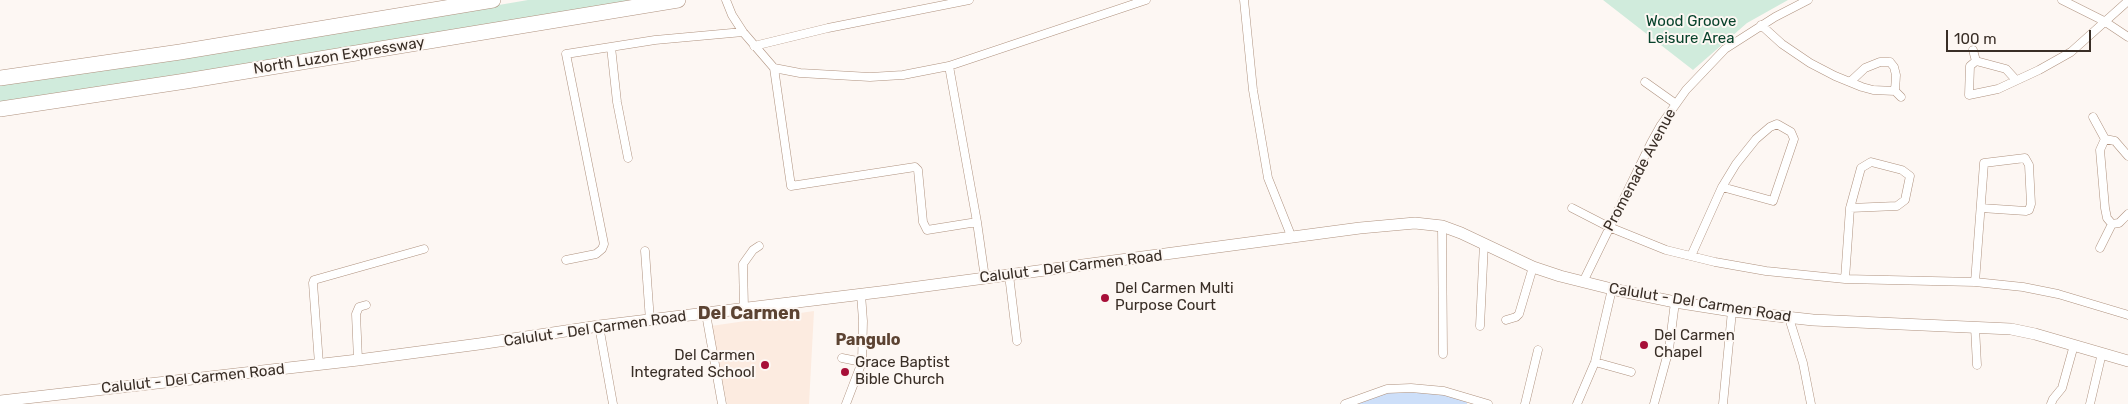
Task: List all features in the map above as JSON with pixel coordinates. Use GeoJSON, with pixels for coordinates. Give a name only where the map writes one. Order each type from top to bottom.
{"type":"FeatureCollection","features":[{"type":"Feature","properties":{"kind":"highway","name":"North Luzon Expressway"},"geometry":{"type":"LineString","coordinates":[[0,78],[180,52],[493,0]]}},
{"type":"Feature","properties":{"kind":"highway","name":"North Luzon Expressway"},"geometry":{"type":"LineString","coordinates":[[0,109],[196,80],[678,0]]}},
{"type":"Feature","properties":{"kind":"main road","name":"Calulut - Del Carmen Road"},"geometry":{"type":"LineString","coordinates":[[0,401],[358,360],[599,326],[1415,223],[1442,226],[1484,243],[1533,267],[1612,289],[1675,302],[1789,318],[2011,329],[2128,361]]}},
{"type":"Feature","properties":{"kind":"street"},"geometry":{"type":"LineString","coordinates":[[726,0],[732,15],[743,32],[774,68],[791,186],[915,166],[918,170],[923,222],[927,230],[977,222]]}},
{"type":"Feature","properties":{"kind":"street"},"geometry":{"type":"LineString","coordinates":[[754,46],[837,26],[969,0]]}},
{"type":"Feature","properties":{"kind":"street"},"geometry":{"type":"LineString","coordinates":[[774,68],[800,73],[870,77],[903,75],[949,66],[1146,0]]}},
{"type":"Feature","properties":{"kind":"street"},"geometry":{"type":"LineString","coordinates":[[1244,0],[1253,90],[1268,178],[1292,238]]}},
{"type":"Feature","properties":{"kind":"street","name":"Promenade Avenue"},"geometry":{"type":"LineString","coordinates":[[1584,282],[1651,143],[1697,76],[1725,49],[1808,0]]}},
{"type":"Feature","properties":{"kind":"street"},"geometry":{"type":"LineString","coordinates":[[2062,0],[2104,21],[2128,38]]}},
{"type":"Feature","properties":{"kind":"street"},"geometry":{"type":"LineString","coordinates":[[1976,61],[1970,66],[1969,95],[1998,89],[2071,52],[2128,1]]}},
{"type":"Feature","properties":{"kind":"street"},"geometry":{"type":"LineString","coordinates":[[1762,26],[1782,44],[1810,63],[1850,82],[1873,90],[1898,94],[1892,58],[1865,68],[1850,82]]}},
{"type":"Feature","properties":{"kind":"street"},"geometry":{"type":"LineString","coordinates":[[566,260],[596,254],[602,249],[604,244],[566,54],[655,40],[743,32]]}},
{"type":"Feature","properties":{"kind":"street"},"geometry":{"type":"LineString","coordinates":[[611,47],[617,102],[628,158]]}},
{"type":"Feature","properties":{"kind":"street"},"geometry":{"type":"LineString","coordinates":[[1973,50],[1976,61]]}},
{"type":"Feature","properties":{"kind":"street"},"geometry":{"type":"LineString","coordinates":[[1976,61],[2006,69],[2016,80]]}},
{"type":"Feature","properties":{"kind":"street"},"geometry":{"type":"LineString","coordinates":[[949,66],[985,278]]}},
{"type":"Feature","properties":{"kind":"street"},"geometry":{"type":"LineString","coordinates":[[1645,82],[1676,104]]}},
{"type":"Feature","properties":{"kind":"street"},"geometry":{"type":"LineString","coordinates":[[2093,116],[2105,139],[2114,141],[2128,156]]}},
{"type":"Feature","properties":{"kind":"street"},"geometry":{"type":"LineString","coordinates":[[1691,256],[1722,187],[1736,164],[1756,139],[1770,127],[1777,124],[1791,132],[1794,139],[1773,201],[1722,187]]}},
{"type":"Feature","properties":{"kind":"street"},"geometry":{"type":"LineString","coordinates":[[2105,139],[2100,150],[2105,208],[2107,218],[2112,224]]}},
{"type":"Feature","properties":{"kind":"street"},"geometry":{"type":"LineString","coordinates":[[1975,282],[1984,163],[2025,158],[2029,165],[2031,204],[2029,210],[2026,212],[1981,208]]}},
{"type":"Feature","properties":{"kind":"street"},"geometry":{"type":"LineString","coordinates":[[1844,279],[1850,208],[1860,168],[1870,162],[1902,170],[1910,176],[1906,200],[1897,206],[1850,208]]}},
{"type":"Feature","properties":{"kind":"street"},"geometry":{"type":"LineString","coordinates":[[1572,208],[1609,228],[1666,250],[1766,271],[1844,279],[1975,282],[2023,286],[2058,294],[2128,315]]}},
{"type":"Feature","properties":{"kind":"street"},"geometry":{"type":"LineString","coordinates":[[2112,224],[2119,223],[2128,214]]}},
{"type":"Feature","properties":{"kind":"street"},"geometry":{"type":"LineString","coordinates":[[2100,248],[2112,224]]}},
{"type":"Feature","properties":{"kind":"street"},"geometry":{"type":"LineString","coordinates":[[1442,226],[1443,354]]}},
{"type":"Feature","properties":{"kind":"street"},"geometry":{"type":"LineString","coordinates":[[1480,326],[1484,243]]}},
{"type":"Feature","properties":{"kind":"street"},"geometry":{"type":"LineString","coordinates":[[744,308],[743,264],[758,246]]}},
{"type":"Feature","properties":{"kind":"street"},"geometry":{"type":"LineString","coordinates":[[319,364],[314,280],[424,249]]}},
{"type":"Feature","properties":{"kind":"street"},"geometry":{"type":"LineString","coordinates":[[645,251],[650,321]]}},
{"type":"Feature","properties":{"kind":"street"},"geometry":{"type":"LineString","coordinates":[[1506,320],[1519,314],[1533,267]]}},
{"type":"Feature","properties":{"kind":"street"},"geometry":{"type":"LineString","coordinates":[[1009,275],[1017,341]]}},
{"type":"Feature","properties":{"kind":"street"},"geometry":{"type":"LineString","coordinates":[[1577,404],[1595,362],[1612,289]]}},
{"type":"Feature","properties":{"kind":"street"},"geometry":{"type":"LineString","coordinates":[[846,404],[862,362],[863,321],[861,294]]}},
{"type":"Feature","properties":{"kind":"street"},"geometry":{"type":"LineString","coordinates":[[1654,404],[1669,349],[1675,302]]}},
{"type":"Feature","properties":{"kind":"street"},"geometry":{"type":"LineString","coordinates":[[358,360],[356,314],[359,307],[366,305]]}},
{"type":"Feature","properties":{"kind":"street"},"geometry":{"type":"LineString","coordinates":[[1724,404],[1732,311]]}},
{"type":"Feature","properties":{"kind":"street"},"geometry":{"type":"LineString","coordinates":[[706,314],[722,404]]}},
{"type":"Feature","properties":{"kind":"street"},"geometry":{"type":"LineString","coordinates":[[1789,318],[1803,363],[1811,404]]}},
{"type":"Feature","properties":{"kind":"street"},"geometry":{"type":"LineString","coordinates":[[599,326],[613,404]]}},
{"type":"Feature","properties":{"kind":"street"},"geometry":{"type":"LineString","coordinates":[[1975,326],[1977,365]]}},
{"type":"Feature","properties":{"kind":"street"},"geometry":{"type":"LineString","coordinates":[[2051,404],[2062,388],[2074,345]]}},
{"type":"Feature","properties":{"kind":"street"},"geometry":{"type":"LineString","coordinates":[[1526,404],[1538,350]]}},
{"type":"Feature","properties":{"kind":"street"},"geometry":{"type":"LineString","coordinates":[[2090,404],[2102,353]]}},
{"type":"Feature","properties":{"kind":"street"},"geometry":{"type":"LineString","coordinates":[[842,358],[862,362]]}},
{"type":"Feature","properties":{"kind":"street"},"geometry":{"type":"LineString","coordinates":[[1595,362],[1631,372]]}},
{"type":"Feature","properties":{"kind":"street"},"geometry":{"type":"LineString","coordinates":[[1345,404],[1386,389],[1411,388],[1444,391],[1488,404]]}},
{"type":"Feature","properties":{"kind":"shaded area","name":"Del Carmen Integrated School"},"geometry":{"type":"Polygon","coordinates":[[[814,311],[809,404],[727,404],[711,326],[814,311]]]}},
{"type":"Feature","properties":{"kind":"green space"},"geometry":{"type":"Polygon","coordinates":[[[528,0],[639,0],[424,37],[0,102],[0,84],[266,45],[528,0]]]}},
{"type":"Feature","properties":{"kind":"green space","name":"Wood Groove Leisure Area"},"geometry":{"type":"Polygon","coordinates":[[[1603,0],[1788,0],[1747,23],[1693,70],[1603,0]]]}},
{"type":"Feature","properties":{"kind":"waterway"},"geometry":{"type":"LineString","coordinates":[[1368,404],[1380,399],[1398,397],[1458,404]]}},
{"type":"Feature","properties":{"kind":"place","name":"Del Carmen Multi Purpose Court"},"geometry":{"type":"Point","coordinates":[1105,298]}},
{"type":"Feature","properties":{"kind":"place","name":"Del Carmen Chapel"},"geometry":{"type":"Point","coordinates":[1644,345]}},
{"type":"Feature","properties":{"kind":"place","name":"Del Carmen Integrated School"},"geometry":{"type":"Point","coordinates":[765,365]}},
{"type":"Feature","properties":{"kind":"place","name":"Grace Baptist Bible Church"},"geometry":{"type":"Point","coordinates":[845,372]}},
{"type":"Feature","properties":{"kind":"district","name":"Del Carmen"},"geometry":{"type":"Point","coordinates":[749,314]}},
{"type":"Feature","properties":{"kind":"district","name":"Pangulo"},"geometry":{"type":"Point","coordinates":[868,340]}}]}
